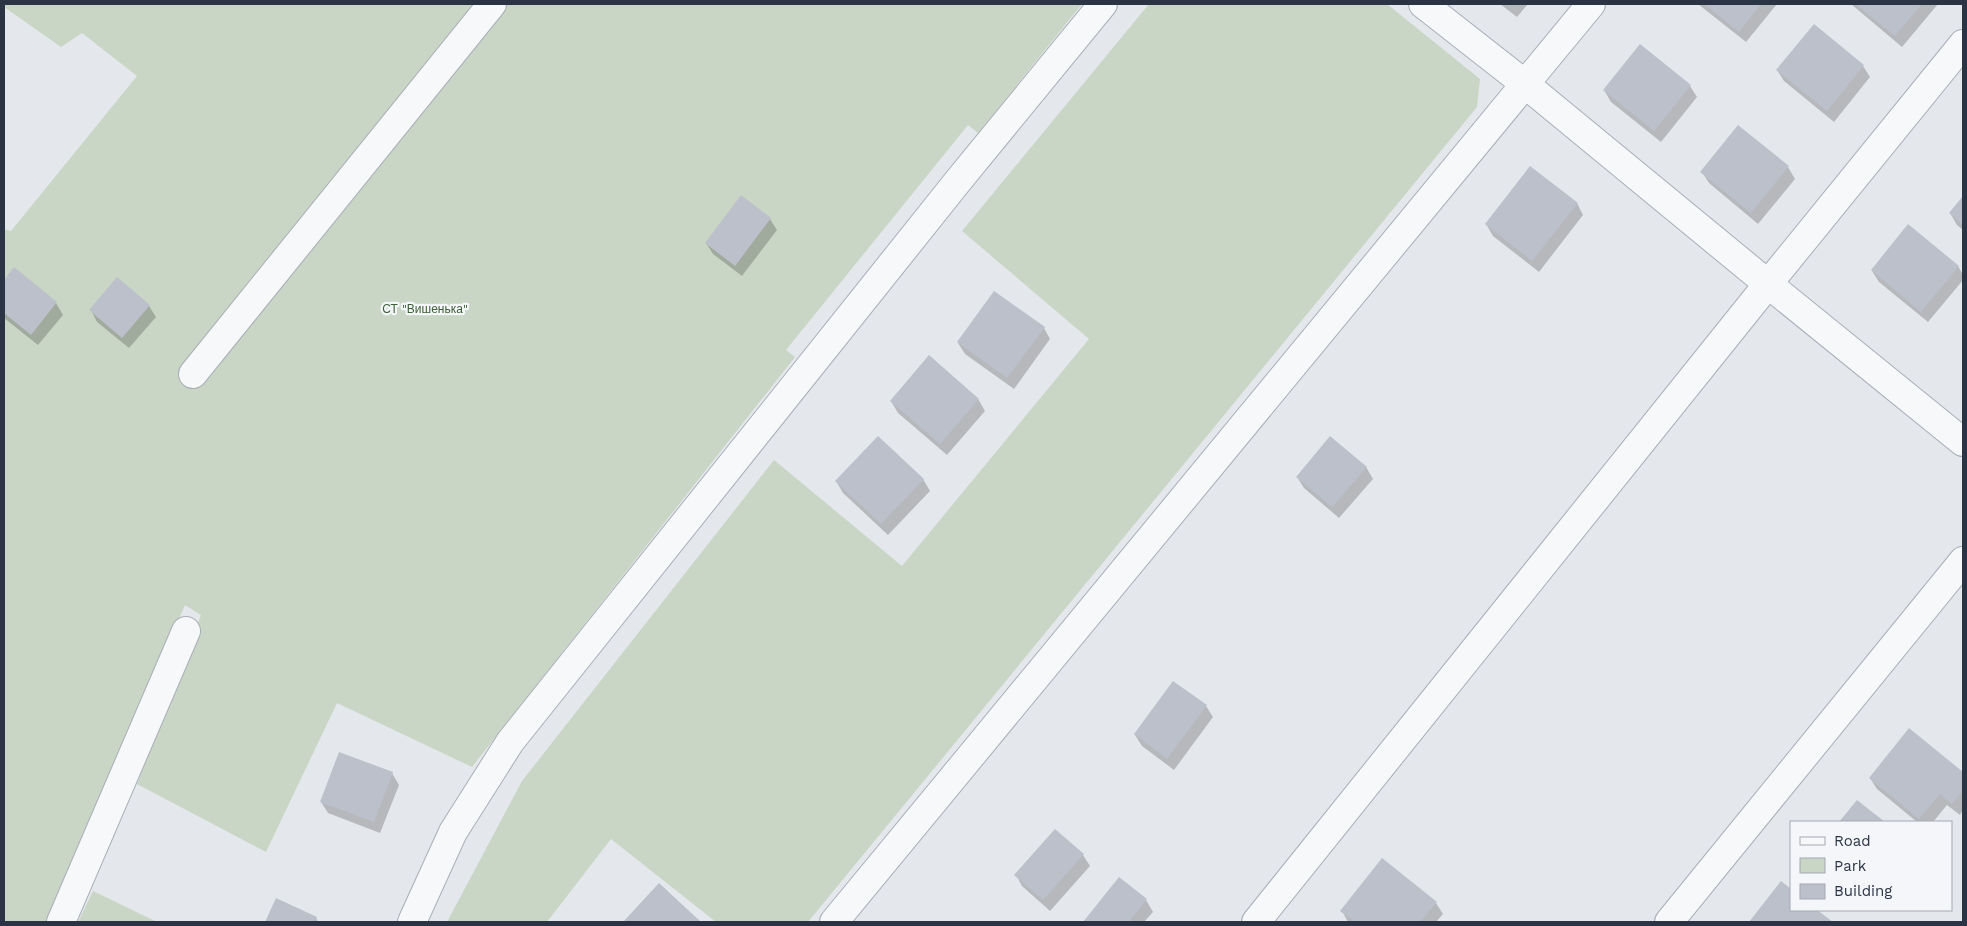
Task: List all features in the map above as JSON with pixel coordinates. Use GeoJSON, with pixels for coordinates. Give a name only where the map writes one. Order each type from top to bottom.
{"type":"FeatureCollection","features":[{"type":"Feature","properties":{"kind":"street"},"geometry":{"type":"LineString","coordinates":[[193,374],[492,4]]}},
{"type":"Feature","properties":{"kind":"street"},"geometry":{"type":"LineString","coordinates":[[412,922],[453,832],[510,742],[952,188],[1103,4]]}},
{"type":"Feature","properties":{"kind":"street"},"geometry":{"type":"LineString","coordinates":[[1423,4],[1525,84],[1963,442]]}},
{"type":"Feature","properties":{"kind":"street"},"geometry":{"type":"LineString","coordinates":[[834,922],[1591,4]]}},
{"type":"Feature","properties":{"kind":"street"},"geometry":{"type":"LineString","coordinates":[[1256,922],[1963,44]]}},
{"type":"Feature","properties":{"kind":"street"},"geometry":{"type":"LineString","coordinates":[[1669,922],[1963,561]]}},
{"type":"Feature","properties":{"kind":"street"},"geometry":{"type":"LineString","coordinates":[[61,922],[186,631]]}},
{"type":"Feature","properties":{"kind":"green space","name":"СТ \"Вишенька\""},"geometry":{"type":"Polygon","coordinates":[[[4,4],[1082,4],[978,133],[968,125],[786,350],[795,357],[472,767],[337,703],[266,852],[137,784],[201,615],[185,605],[47,922],[4,922],[4,229],[11,231],[137,76],[82,33],[61,47],[4,7],[4,4]]]}},
{"type":"Feature","properties":{"kind":"green space"},"geometry":{"type":"Polygon","coordinates":[[[1149,4],[1387,4],[1480,79],[1477,107],[808,922],[716,922],[611,839],[547,922],[447,922],[522,781],[774,460],[902,566],[1089,339],[962,231],[1149,4]]]}},
{"type":"Feature","properties":{"kind":"green space"},"geometry":{"type":"Polygon","coordinates":[[[93,891],[157,922],[78,922],[93,891]]]}},
{"type":"Feature","properties":{"kind":"building"},"geometry":{"type":"Polygon","coordinates":[[[1704,4],[1761,4],[1739,32],[1704,4]]]}},
{"type":"Feature","properties":{"kind":"building"},"geometry":{"type":"Polygon","coordinates":[[[1855,4],[1922,4],[1895,36],[1855,4]]]}},
{"type":"Feature","properties":{"kind":"building"},"geometry":{"type":"Polygon","coordinates":[[[1814,24],[1864,65],[1827,111],[1776,70],[1814,24]]]}},
{"type":"Feature","properties":{"kind":"building"},"geometry":{"type":"Polygon","coordinates":[[[1640,44],[1691,85],[1654,131],[1603,90],[1640,44]]]}},
{"type":"Feature","properties":{"kind":"building"},"geometry":{"type":"Polygon","coordinates":[[[1738,125],[1789,166],[1751,213],[1700,172],[1738,125]]]}},
{"type":"Feature","properties":{"kind":"building"},"geometry":{"type":"Polygon","coordinates":[[[1530,166],[1578,203],[1532,261],[1485,224],[1530,166]]]}},
{"type":"Feature","properties":{"kind":"building"},"geometry":{"type":"Polygon","coordinates":[[[741,195],[771,218],[735,266],[705,243],[741,195]]]}},
{"type":"Feature","properties":{"kind":"building"},"geometry":{"type":"Polygon","coordinates":[[[1963,196],[1963,225],[1949,213],[1963,196]]]}},
{"type":"Feature","properties":{"kind":"building"},"geometry":{"type":"Polygon","coordinates":[[[1908,224],[1959,266],[1921,312],[1871,270],[1908,224]]]}},
{"type":"Feature","properties":{"kind":"building"},"geometry":{"type":"Polygon","coordinates":[[[14,267],[57,302],[31,335],[4,313],[4,280],[14,267]]]}},
{"type":"Feature","properties":{"kind":"building"},"geometry":{"type":"Polygon","coordinates":[[[117,277],[150,305],[122,338],[89,310],[117,277]]]}},
{"type":"Feature","properties":{"kind":"building"},"geometry":{"type":"Polygon","coordinates":[[[994,291],[1045,327],[1007,378],[957,342],[994,291]]]}},
{"type":"Feature","properties":{"kind":"building"},"geometry":{"type":"Polygon","coordinates":[[[929,355],[979,399],[940,444],[890,401],[929,355]]]}},
{"type":"Feature","properties":{"kind":"building"},"geometry":{"type":"Polygon","coordinates":[[[878,436],[924,479],[881,524],[835,481],[878,436]]]}},
{"type":"Feature","properties":{"kind":"building"},"geometry":{"type":"Polygon","coordinates":[[[1330,436],[1367,467],[1332,507],[1296,477],[1330,436]]]}},
{"type":"Feature","properties":{"kind":"building"},"geometry":{"type":"Polygon","coordinates":[[[1173,681],[1207,705],[1167,759],[1134,734],[1173,681]]]}},
{"type":"Feature","properties":{"kind":"building"},"geometry":{"type":"Polygon","coordinates":[[[1909,728],[1963,772],[1963,791],[1952,804],[1940,794],[1919,819],[1869,778],[1909,728]]]}},
{"type":"Feature","properties":{"kind":"building"},"geometry":{"type":"Polygon","coordinates":[[[339,752],[393,772],[374,822],[320,802],[339,752]]]}},
{"type":"Feature","properties":{"kind":"building"},"geometry":{"type":"Polygon","coordinates":[[[1857,800],[1884,821],[1840,821],[1857,800]]]}},
{"type":"Feature","properties":{"kind":"building"},"geometry":{"type":"Polygon","coordinates":[[[1055,829],[1084,854],[1043,900],[1014,875],[1055,829]]]}},
{"type":"Feature","properties":{"kind":"building"},"geometry":{"type":"Polygon","coordinates":[[[1382,858],[1437,902],[1420,922],[1355,922],[1340,911],[1382,858]]]}},
{"type":"Feature","properties":{"kind":"building"},"geometry":{"type":"Polygon","coordinates":[[[1119,877],[1147,899],[1129,922],[1083,922],[1119,877]]]}},
{"type":"Feature","properties":{"kind":"building"},"geometry":{"type":"Polygon","coordinates":[[[1781,881],[1790,888],[1790,911],[1818,911],[1833,922],[1749,922],[1781,881]]]}},
{"type":"Feature","properties":{"kind":"building"},"geometry":{"type":"Polygon","coordinates":[[[659,883],[701,922],[623,922],[659,883]]]}},
{"type":"Feature","properties":{"kind":"building"},"geometry":{"type":"Polygon","coordinates":[[[276,898],[317,917],[315,922],[265,922],[276,898]]]}}]}
